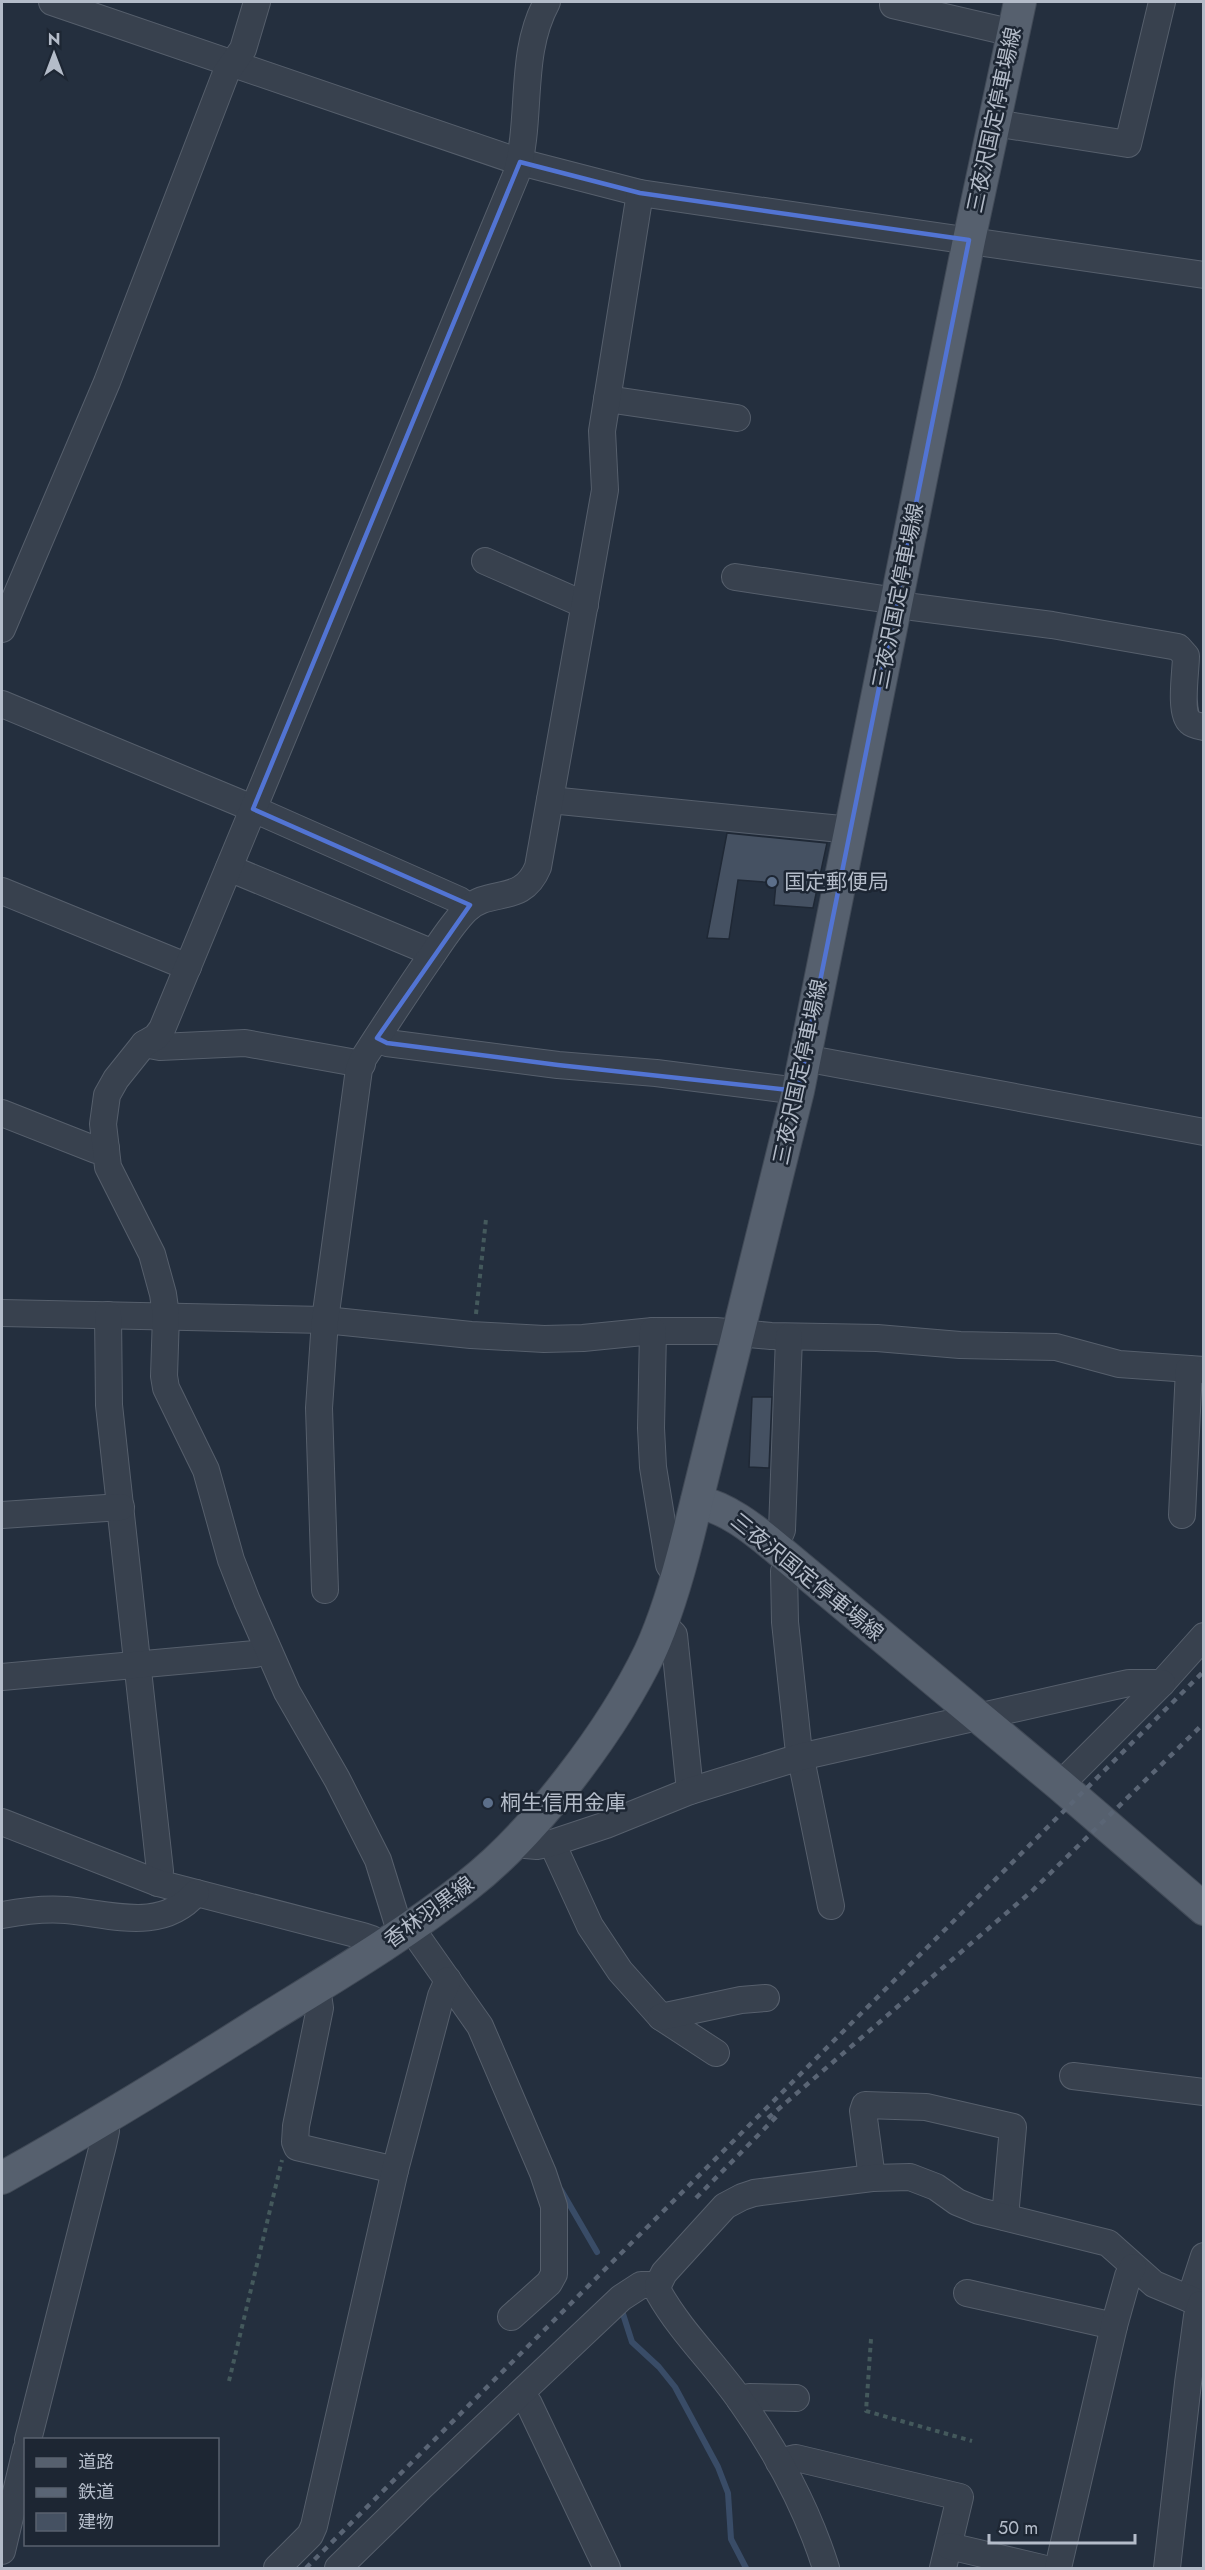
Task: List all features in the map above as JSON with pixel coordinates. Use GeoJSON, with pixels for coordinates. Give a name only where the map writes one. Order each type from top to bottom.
{"type":"FeatureCollection","features":[{"type":"Feature","properties":{"kind":"main road","name":"三夜沢国定停車場線"},"geometry":{"type":"LineString","coordinates":[[1020,2],[969,240],[798,1091],[697,1501],[738,1518],[783,1553],[1060,1785],[1203,1909]]}},
{"type":"Feature","properties":{"kind":"main road","name":"香林羽黒線"},"geometry":{"type":"LineString","coordinates":[[2,2178],[103,2121],[397,1936],[470,1884],[514,1844],[589,1752],[642,1669],[662,1623],[678,1577],[697,1501]]}},
{"type":"Feature","properties":{"kind":"street"},"geometry":{"type":"LineString","coordinates":[[52,2],[520,162],[640,192],[969,240],[1203,270]]}},
{"type":"Feature","properties":{"kind":"street"},"geometry":{"type":"LineString","coordinates":[[2,628],[107,382],[226,73],[243,49],[256,2]]}},
{"type":"Feature","properties":{"kind":"street"},"geometry":{"type":"LineString","coordinates":[[511,2317],[549,2283],[554,2274],[554,2206],[543,2173],[480,2026],[448,1980],[397,1936],[383,1872],[336,1779],[287,1692],[268,1650],[231,1560],[206,1470],[166,1388],[164,1376],[166,1315],[152,1254],[108,1167],[104,1124],[107,1095],[116,1079],[144,1044],[156,1037],[162,1029],[520,162],[524,144],[532,40],[540,14],[547,2]]}},
{"type":"Feature","properties":{"kind":"street"},"geometry":{"type":"LineString","coordinates":[[994,123],[1128,144],[1162,2]]}},
{"type":"Feature","properties":{"kind":"street"},"geometry":{"type":"LineString","coordinates":[[892,5],[1013,33]]}},
{"type":"Feature","properties":{"kind":"street"},"geometry":{"type":"LineString","coordinates":[[325,1590],[319,1408],[325,1320],[362,1064],[434,953],[470,907],[489,898],[517,891],[530,883],[538,867],[605,490],[602,431],[640,192]]}},
{"type":"Feature","properties":{"kind":"street"},"geometry":{"type":"LineString","coordinates":[[607,399],[737,418]]}},
{"type":"Feature","properties":{"kind":"street"},"geometry":{"type":"LineString","coordinates":[[485,561],[585,605]]}},
{"type":"Feature","properties":{"kind":"street"},"geometry":{"type":"LineString","coordinates":[[735,577],[897,601],[913,607],[1052,625],[1178,647],[1186,656],[1184,704],[1186,717],[1189,722],[1203,727]]}},
{"type":"Feature","properties":{"kind":"street"},"geometry":{"type":"LineString","coordinates":[[2,704],[253,809],[459,900],[470,907]]}},
{"type":"Feature","properties":{"kind":"street"},"geometry":{"type":"LineString","coordinates":[[550,800],[850,830]]}},
{"type":"Feature","properties":{"kind":"street"},"geometry":{"type":"LineString","coordinates":[[229,868],[434,953]]}},
{"type":"Feature","properties":{"kind":"street"},"geometry":{"type":"LineString","coordinates":[[2,891],[188,967]]}},
{"type":"Feature","properties":{"kind":"street"},"geometry":{"type":"LineString","coordinates":[[377,1038],[387,1043],[558,1065],[656,1073],[798,1091]]}},
{"type":"Feature","properties":{"kind":"street"},"geometry":{"type":"LineString","coordinates":[[144,1044],[160,1047],[245,1043],[362,1064]]}},
{"type":"Feature","properties":{"kind":"street"},"geometry":{"type":"LineString","coordinates":[[804,1058],[1203,1132]]}},
{"type":"Feature","properties":{"kind":"street"},"geometry":{"type":"LineString","coordinates":[[2,1113],[96,1150],[106,1148]]}},
{"type":"Feature","properties":{"kind":"street"},"geometry":{"type":"LineString","coordinates":[[2,1313],[325,1320],[471,1335],[544,1339],[583,1338],[653,1331],[716,1331],[739,1335],[877,1338],[960,1345],[1056,1347],[1119,1364],[1196,1370],[1182,1515]]}},
{"type":"Feature","properties":{"kind":"street"},"geometry":{"type":"LineString","coordinates":[[108,1315],[109,1405],[122,1507],[160,1870],[159,1883]]}},
{"type":"Feature","properties":{"kind":"street"},"geometry":{"type":"LineString","coordinates":[[653,1331],[651,1428],[654,1467],[669,1565],[678,1577]]}},
{"type":"Feature","properties":{"kind":"street"},"geometry":{"type":"LineString","coordinates":[[789,1336],[782,1530],[785,1622],[801,1757],[831,1906]]}},
{"type":"Feature","properties":{"kind":"street"},"geometry":{"type":"LineString","coordinates":[[2,1515],[122,1507]]}},
{"type":"Feature","properties":{"kind":"street"},"geometry":{"type":"LineString","coordinates":[[662,1623],[674,1635],[690,1791]]}},
{"type":"Feature","properties":{"kind":"street"},"geometry":{"type":"LineString","coordinates":[[1060,1785],[1162,1683],[1203,1636]]}},
{"type":"Feature","properties":{"kind":"street"},"geometry":{"type":"LineString","coordinates":[[2,1677],[255,1654],[268,1650]]}},
{"type":"Feature","properties":{"kind":"street"},"geometry":{"type":"LineString","coordinates":[[514,1844],[537,1846],[552,1843],[606,1826],[690,1791],[801,1757],[1129,1683],[1162,1683]]}},
{"type":"Feature","properties":{"kind":"street"},"geometry":{"type":"LineString","coordinates":[[2,1822],[88,1858],[159,1883],[372,1939],[397,1936]]}},
{"type":"Feature","properties":{"kind":"street"},"geometry":{"type":"LineString","coordinates":[[552,1843],[590,1926],[620,1971],[661,2017],[716,2053]]}},
{"type":"Feature","properties":{"kind":"street"},"geometry":{"type":"LineString","coordinates":[[2,1916],[49,1909],[135,1919],[153,1917],[182,1908],[196,1893]]}},
{"type":"Feature","properties":{"kind":"street"},"geometry":{"type":"LineString","coordinates":[[277,2568],[310,2535],[314,2526],[395,2170],[441,1996],[448,1980]]}},
{"type":"Feature","properties":{"kind":"street"},"geometry":{"type":"LineString","coordinates":[[317,1988],[320,2008],[296,2134],[297,2147],[395,2170]]}},
{"type":"Feature","properties":{"kind":"street"},"geometry":{"type":"LineString","coordinates":[[661,2017],[741,2000],[766,1998]]}},
{"type":"Feature","properties":{"kind":"street"},"geometry":{"type":"LineString","coordinates":[[1073,2076],[1203,2092]]}},
{"type":"Feature","properties":{"kind":"street"},"geometry":{"type":"LineString","coordinates":[[872,2178],[863,2111],[865,2105],[926,2108],[1013,2127],[1005,2217]]}},
{"type":"Feature","properties":{"kind":"street"},"geometry":{"type":"LineString","coordinates":[[28,2438],[104,2145],[106,2131],[103,2121]]}},
{"type":"Feature","properties":{"kind":"street"},"geometry":{"type":"LineString","coordinates":[[825,2568],[806,2514],[779,2462],[740,2400],[663,2300],[658,2285],[664,2273],[709,2223],[734,2200],[754,2193],[872,2178],[919,2179],[957,2202],[1005,2217],[1108,2243],[1119,2250],[1133,2267],[1154,2284],[1198,2303]]}},
{"type":"Feature","properties":{"kind":"street"},"geometry":{"type":"LineString","coordinates":[[1167,2568],[1194,2408],[1197,2316],[1203,2256]]}},
{"type":"Feature","properties":{"kind":"street"},"geometry":{"type":"LineString","coordinates":[[1058,2568],[1114,2326],[1128,2276],[1133,2267]]}},
{"type":"Feature","properties":{"kind":"street"},"geometry":{"type":"LineString","coordinates":[[338,2568],[621,2298],[641,2285],[658,2285]]}},
{"type":"Feature","properties":{"kind":"street"},"geometry":{"type":"LineString","coordinates":[[967,2293],[1114,2326]]}},
{"type":"Feature","properties":{"kind":"street"},"geometry":{"type":"LineString","coordinates":[[521,2393],[529,2404],[607,2568]]}},
{"type":"Feature","properties":{"kind":"street"},"geometry":{"type":"LineString","coordinates":[[740,2400],[749,2397],[796,2398]]}},
{"type":"Feature","properties":{"kind":"street"},"geometry":{"type":"LineString","coordinates":[[2,2551],[24,2458]]}},
{"type":"Feature","properties":{"kind":"street"},"geometry":{"type":"LineString","coordinates":[[779,2462],[796,2458],[960,2497],[946,2557],[1042,2568]]}},
{"type":"Feature","properties":{"kind":"path"},"geometry":{"type":"LineString","coordinates":[[471,1335],[475,1325],[486,1219]]}},
{"type":"Feature","properties":{"kind":"path"},"geometry":{"type":"LineString","coordinates":[[229,2381],[284,2152],[288,2139],[296,2134]]}},
{"type":"Feature","properties":{"kind":"path"},"geometry":{"type":"LineString","coordinates":[[871,2338],[866,2411],[972,2441]]}},
{"type":"Feature","properties":{"kind":"highlighted area"},"geometry":{"type":"Polygon","coordinates":[[[520,162],[640,193],[969,240],[798,1091],[558,1065],[387,1043],[377,1038],[470,905],[253,809],[520,162]]]}},
{"type":"Feature","properties":{"kind":"building"},"geometry":{"type":"Polygon","coordinates":[[[727,833],[827,843],[813,908],[774,905],[776,883],[738,880],[729,939],[707,938],[727,833]]]}},
{"type":"Feature","properties":{"kind":"building"},"geometry":{"type":"Polygon","coordinates":[[[752,1397],[772,1397],[769,1468],[749,1467],[752,1397]]]}},
{"type":"Feature","properties":{"kind":"waterway"},"geometry":{"type":"LineString","coordinates":[[561,2190],[597,2252]]}},
{"type":"Feature","properties":{"kind":"waterway"},"geometry":{"type":"LineString","coordinates":[[623,2314],[632,2342],[659,2367],[675,2387],[718,2467],[728,2493],[731,2539],[746,2568]]}},
{"type":"Feature","properties":{"kind":"railway"},"geometry":{"type":"LineString","coordinates":[[306,2568],[1204,1671]]}},
{"type":"Feature","properties":{"kind":"railway"},"geometry":{"type":"LineString","coordinates":[[768,2118],[1032,1891],[1204,1723]]}},
{"type":"Feature","properties":{"kind":"railway"},"geometry":{"type":"LineString","coordinates":[[696,2198],[779,2114]]}},
{"type":"Feature","properties":{"kind":"place","name":"国定郵便局"},"geometry":{"type":"Point","coordinates":[772,882]}},
{"type":"Feature","properties":{"kind":"place","name":"桐生信用金庫"},"geometry":{"type":"Point","coordinates":[488,1803]}}]}
